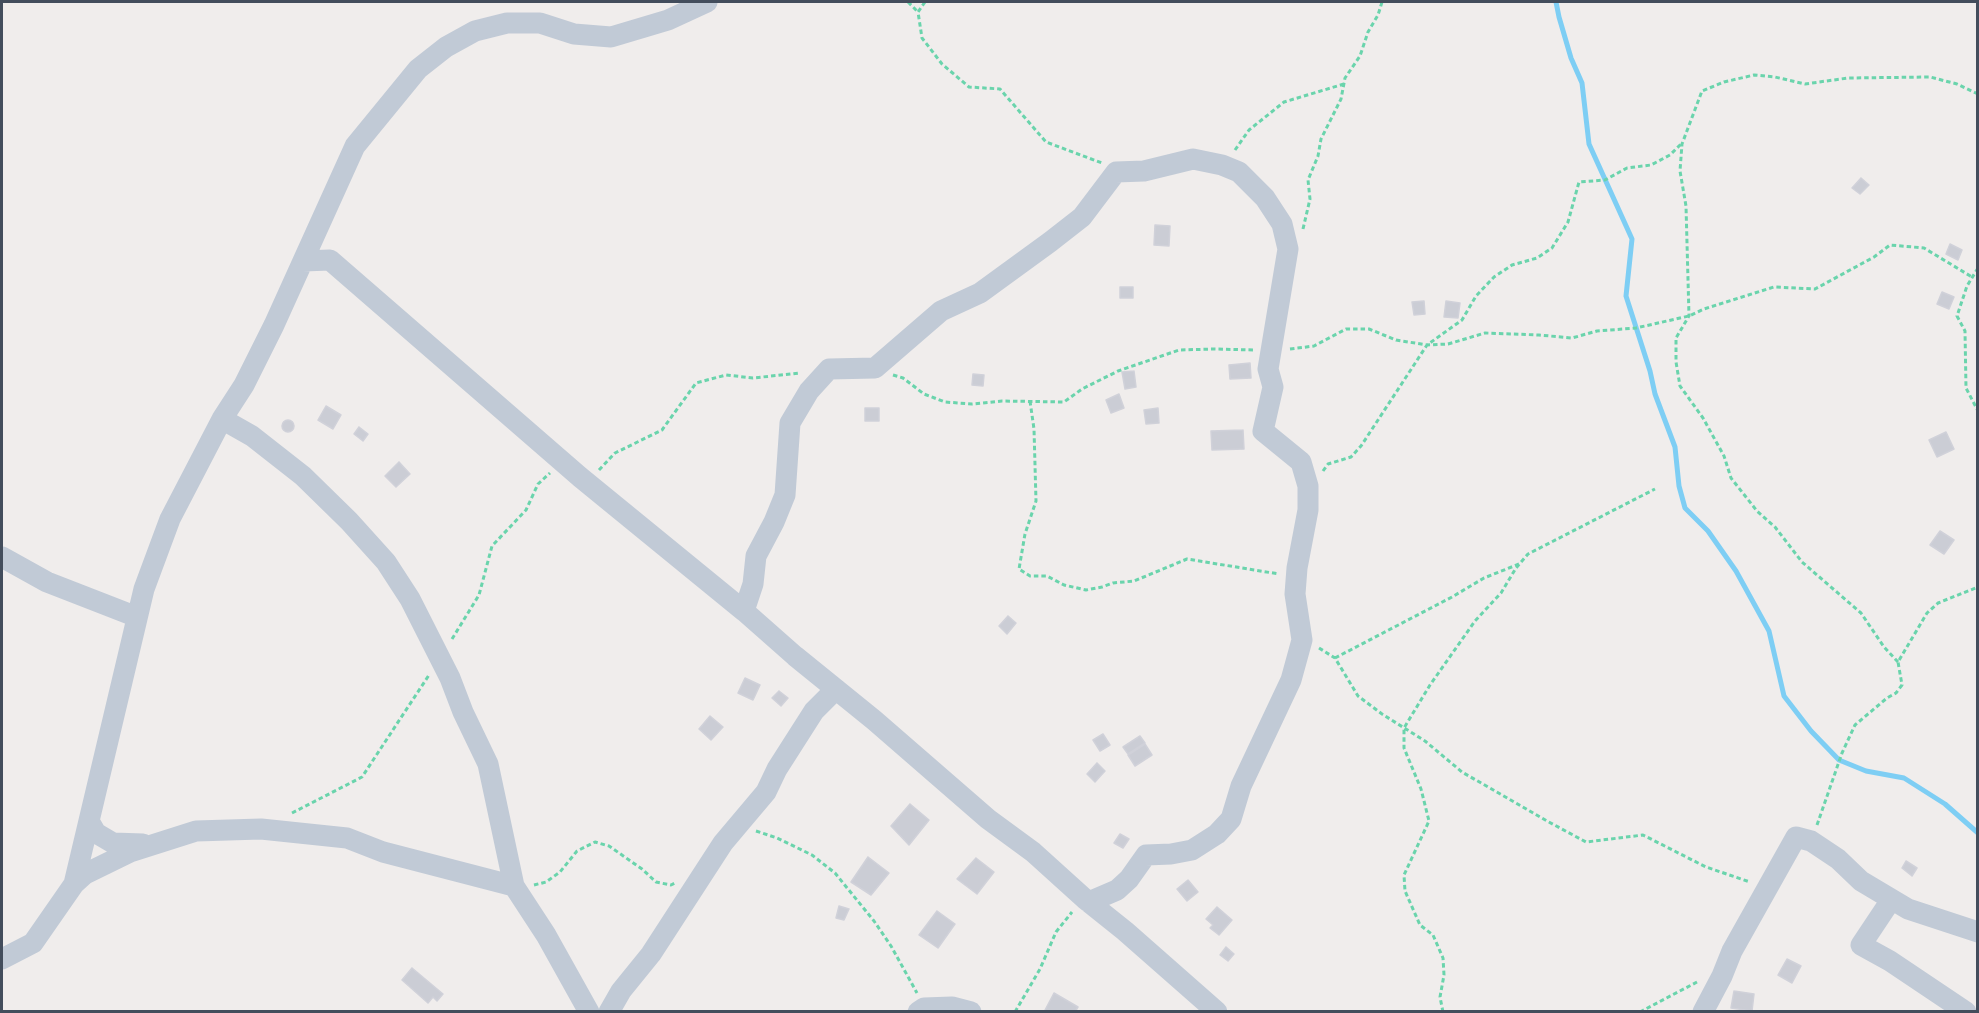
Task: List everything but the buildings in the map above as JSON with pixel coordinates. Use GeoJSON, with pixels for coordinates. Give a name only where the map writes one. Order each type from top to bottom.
{"type":"FeatureCollection","features":[{"type":"Feature","properties":{"kind":"street"},"geometry":{"type":"LineString","coordinates":[[74,884],[144,589],[170,519],[222,419],[254,365],[355,146],[418,69],[446,47],[475,31],[507,23],[540,23],[574,34],[611,37],[668,20],[707,2]]}},
{"type":"Feature","properties":{"kind":"street"},"geometry":{"type":"LineString","coordinates":[[744,611],[753,584],[756,556],[785,495],[790,423],[809,391],[829,369],[875,368],[941,311],[980,293],[1082,217],[1116,172],[1144,171],[1193,159],[1222,165],[1239,172],[1265,198],[1282,224],[1288,249],[1268,369],[1273,387],[1263,431],[1301,462],[1308,492],[1308,510],[1295,594],[1302,640],[1291,680],[1241,786],[1231,819],[1216,834],[1192,850],[1146,855],[1129,879],[1117,890],[1089,902]]}},
{"type":"Feature","properties":{"kind":"street"},"geometry":{"type":"LineString","coordinates":[[303,261],[330,260],[580,477],[744,611],[955,788],[988,819],[1033,852],[1217,1011]]}},
{"type":"Feature","properties":{"kind":"street"},"geometry":{"type":"LineString","coordinates":[[222,419],[252,436],[310,483],[386,562],[410,599],[450,678],[463,712],[488,764],[514,886],[546,935],[589,1011]]}},
{"type":"Feature","properties":{"kind":"street"},"geometry":{"type":"LineString","coordinates":[[2,557],[47,582],[137,617]]}},
{"type":"Feature","properties":{"kind":"street"},"geometry":{"type":"LineString","coordinates":[[609,1011],[621,991],[651,954],[723,843],[766,792],[781,762],[814,711],[836,689]]}},
{"type":"Feature","properties":{"kind":"street"},"geometry":{"type":"LineString","coordinates":[[89,821],[96,833],[113,843],[153,845]]}},
{"type":"Feature","properties":{"kind":"street"},"geometry":{"type":"LineString","coordinates":[[2,959],[33,943],[74,884],[85,874],[130,852],[196,831],[261,829],[347,838],[383,852],[514,886]]}},
{"type":"Feature","properties":{"kind":"street"},"geometry":{"type":"LineString","coordinates":[[1703,1011],[1722,976],[1732,951],[1796,837],[1811,841],[1838,859],[1860,881],[1908,909],[1977,932]]}},
{"type":"Feature","properties":{"kind":"street"},"geometry":{"type":"LineString","coordinates":[[1891,900],[1861,945],[1890,961],[1966,1011]]}},
{"type":"Feature","properties":{"kind":"street"},"geometry":{"type":"LineString","coordinates":[[921,1010],[952,1007],[971,1011]]}},
{"type":"Feature","properties":{"kind":"path"},"geometry":{"type":"LineString","coordinates":[[908,2],[918,12],[921,38],[942,64],[969,87],[1000,89],[1046,142],[1097,161],[1116,172]]}},
{"type":"Feature","properties":{"kind":"path"},"geometry":{"type":"LineString","coordinates":[[918,12],[925,2]]}},
{"type":"Feature","properties":{"kind":"path"},"geometry":{"type":"LineString","coordinates":[[1288,249],[1302,232],[1310,199],[1308,180],[1318,156],[1321,139],[1341,99],[1345,78],[1360,56],[1382,2]]}},
{"type":"Feature","properties":{"kind":"path"},"geometry":{"type":"LineString","coordinates":[[1811,841],[1842,753],[1855,725],[1896,693],[1902,685],[1898,662],[1884,647],[1861,613],[1802,562],[1775,527],[1757,512],[1731,478],[1725,456],[1703,418],[1680,386],[1676,362],[1676,338],[1689,316],[1686,206],[1680,171],[1682,144],[1702,91],[1724,82],[1754,75],[1805,84],[1848,78],[1930,77],[1957,84],[1977,94]]}},
{"type":"Feature","properties":{"kind":"path"},"geometry":{"type":"LineString","coordinates":[[1222,165],[1249,130],[1284,102],[1344,84]]}},
{"type":"Feature","properties":{"kind":"path"},"geometry":{"type":"LineString","coordinates":[[1308,492],[1328,464],[1351,457],[1361,446],[1427,345],[1462,320],[1476,296],[1494,277],[1512,265],[1537,258],[1552,248],[1568,222],[1579,182],[1605,180],[1627,168],[1651,165],[1670,155],[1682,144]]}},
{"type":"Feature","properties":{"kind":"path"},"geometry":{"type":"LineString","coordinates":[[875,368],[903,378],[924,394],[945,402],[972,404],[1002,401],[1064,402],[1082,389],[1118,371],[1179,350],[1271,352],[1314,346],[1346,329],[1369,329],[1396,340],[1427,345],[1448,344],[1485,333],[1539,334],[1572,338],[1597,331],[1636,328],[1689,316],[1774,287],[1815,289],[1874,257],[1890,245],[1923,248],[1972,277]]}},
{"type":"Feature","properties":{"kind":"path"},"geometry":{"type":"LineString","coordinates":[[1977,268],[1967,286],[1957,316],[1965,331],[1966,388],[1977,411]]}},
{"type":"Feature","properties":{"kind":"path"},"geometry":{"type":"LineString","coordinates":[[580,477],[601,469],[615,453],[662,430],[696,384],[726,375],[753,378],[829,369]]}},
{"type":"Feature","properties":{"kind":"path"},"geometry":{"type":"LineString","coordinates":[[1030,401],[1034,429],[1036,501],[1025,534],[1019,569],[1030,576],[1047,576],[1064,585],[1086,590],[1113,583],[1134,581],[1187,559],[1297,578]]}},
{"type":"Feature","properties":{"kind":"path"},"geometry":{"type":"LineString","coordinates":[[1443,1011],[1440,997],[1444,975],[1443,958],[1433,935],[1420,926],[1405,891],[1404,875],[1429,821],[1420,789],[1404,748],[1404,728],[1430,685],[1475,621],[1501,593],[1528,554],[1655,489]]}},
{"type":"Feature","properties":{"kind":"path"},"geometry":{"type":"LineString","coordinates":[[1335,658],[1484,578],[1520,563]]}},
{"type":"Feature","properties":{"kind":"path"},"geometry":{"type":"LineString","coordinates":[[1898,662],[1927,613],[1938,603],[1977,587]]}},
{"type":"Feature","properties":{"kind":"path"},"geometry":{"type":"LineString","coordinates":[[1302,640],[1335,658],[1358,696],[1425,741],[1462,772],[1586,843],[1643,835],[1706,867],[1739,880],[1769,886]]}},
{"type":"Feature","properties":{"kind":"path"},"geometry":{"type":"LineString","coordinates":[[738,825],[777,837],[812,855],[835,873],[891,946],[921,1010]]}},
{"type":"Feature","properties":{"kind":"path"},"geometry":{"type":"LineString","coordinates":[[514,886],[524,888],[546,882],[560,872],[578,851],[595,842],[609,846],[642,869],[656,882],[671,885],[686,877],[703,875]]}},
{"type":"Feature","properties":{"kind":"path"},"geometry":{"type":"LineString","coordinates":[[1015,1011],[1064,920],[1075,908],[1089,902]]}},
{"type":"Feature","properties":{"kind":"path"},"geometry":{"type":"LineString","coordinates":[[1640,1011],[1680,989],[1704,979],[1722,976]]}},
{"type":"Feature","properties":{"kind":"waterway"},"geometry":{"type":"LineString","coordinates":[[1556,2],[1571,58],[1582,83],[1589,144],[1632,239],[1626,296],[1655,394],[1675,447],[1679,486],[1685,508],[1708,531],[1736,571],[1769,631],[1784,696],[1811,731],[1839,760],[1866,771],[1904,778],[1945,804],[1978,833]]}}]}
